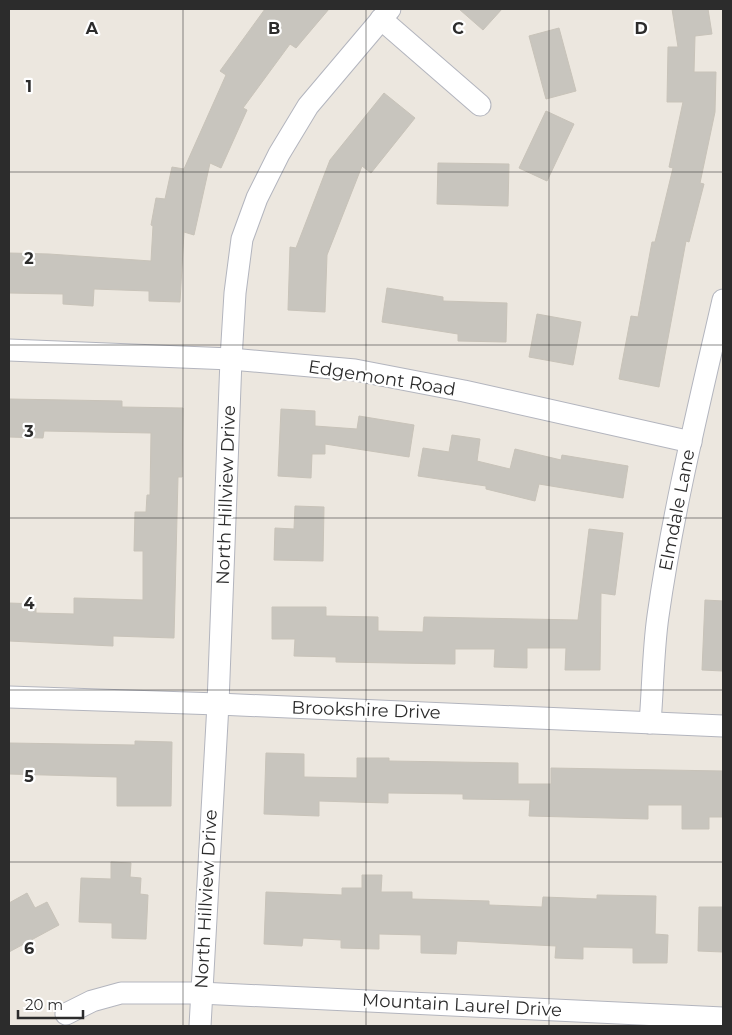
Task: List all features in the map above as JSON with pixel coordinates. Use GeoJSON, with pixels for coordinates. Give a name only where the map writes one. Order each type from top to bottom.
{"type":"FeatureCollection","features":[{"type":"Feature","properties":{"kind":"street"},"geometry":{"type":"LineString","coordinates":[[385,14],[480,106]]}},
{"type":"Feature","properties":{"kind":"street","name":"North Hillview Drive"},"geometry":{"type":"LineString","coordinates":[[200,1026],[200,993],[218,704],[231,359],[235,293],[242,239],[257,198],[279,154],[308,106],[385,14]]}},
{"type":"Feature","properties":{"kind":"street","name":"Elmdale Lane"},"geometry":{"type":"LineString","coordinates":[[650,722],[657,619],[666,563],[723,300]]}},
{"type":"Feature","properties":{"kind":"street","name":"Edgemont Road"},"geometry":{"type":"LineString","coordinates":[[9,350],[231,359],[355,370],[464,391],[691,442]]}},
{"type":"Feature","properties":{"kind":"street","name":"Brookshire Drive"},"geometry":{"type":"LineString","coordinates":[[9,697],[723,726]]}},
{"type":"Feature","properties":{"kind":"street","name":"Mountain Laurel Drive"},"geometry":{"type":"LineString","coordinates":[[66,1014],[92,1001],[121,993],[200,993],[652,1020],[723,1018]]}},
{"type":"Feature","properties":{"kind":"building"},"geometry":{"type":"Polygon","coordinates":[[[265,9],[329,9],[296,48],[290,44],[243,108],[247,110],[221,168],[210,163],[194,235],[184,232],[180,302],[149,301],[149,291],[94,289],[93,306],[63,304],[63,294],[9,293],[9,253],[151,261],[153,226],[151,225],[156,198],[165,199],[172,167],[184,169],[226,75],[220,71],[265,9]]]}},
{"type":"Feature","properties":{"kind":"building"},"geometry":{"type":"Polygon","coordinates":[[[459,9],[502,9],[483,30],[459,9]]]}},
{"type":"Feature","properties":{"kind":"building"},"geometry":{"type":"Polygon","coordinates":[[[672,9],[708,9],[712,34],[695,36],[694,72],[716,72],[715,112],[700,183],[704,184],[689,242],[686,241],[659,387],[619,379],[631,316],[638,317],[652,242],[655,242],[673,168],[669,167],[683,102],[667,102],[668,47],[678,47],[672,9]]]}},
{"type":"Feature","properties":{"kind":"building"},"geometry":{"type":"Polygon","coordinates":[[[559,28],[576,91],[546,99],[529,36],[559,28]]]}},
{"type":"Feature","properties":{"kind":"building"},"geometry":{"type":"Polygon","coordinates":[[[384,93],[415,118],[371,173],[362,166],[327,255],[325,312],[288,310],[290,247],[296,248],[330,160],[384,93]]]}},
{"type":"Feature","properties":{"kind":"building"},"geometry":{"type":"Polygon","coordinates":[[[546,111],[574,124],[547,181],[519,168],[546,111]]]}},
{"type":"Feature","properties":{"kind":"building"},"geometry":{"type":"Polygon","coordinates":[[[438,163],[509,164],[508,206],[437,204],[438,163]]]}},
{"type":"Feature","properties":{"kind":"building"},"geometry":{"type":"Polygon","coordinates":[[[387,288],[443,297],[443,301],[507,303],[506,342],[458,341],[458,334],[382,322],[387,288]]]}},
{"type":"Feature","properties":{"kind":"building"},"geometry":{"type":"Polygon","coordinates":[[[537,314],[581,322],[573,365],[529,357],[537,314]]]}},
{"type":"Feature","properties":{"kind":"building"},"geometry":{"type":"Polygon","coordinates":[[[9,399],[122,401],[122,407],[183,408],[182,477],[178,477],[174,638],[113,636],[113,646],[9,641],[9,603],[36,604],[36,613],[74,614],[74,598],[143,600],[143,551],[134,551],[135,512],[146,512],[147,495],[150,495],[151,433],[44,431],[43,438],[9,437],[9,399]]]}},
{"type":"Feature","properties":{"kind":"building"},"geometry":{"type":"Polygon","coordinates":[[[281,409],[315,411],[315,426],[357,429],[359,416],[414,425],[409,457],[325,444],[325,454],[312,454],[311,478],[278,476],[281,409]]]}},
{"type":"Feature","properties":{"kind":"building"},"geometry":{"type":"Polygon","coordinates":[[[452,435],[480,439],[477,461],[510,469],[515,449],[561,460],[562,455],[628,466],[623,498],[539,484],[535,501],[486,489],[486,486],[418,476],[423,448],[449,452],[452,435]]]}},
{"type":"Feature","properties":{"kind":"building"},"geometry":{"type":"Polygon","coordinates":[[[295,506],[324,507],[323,561],[274,560],[275,528],[294,529],[295,506]]]}},
{"type":"Feature","properties":{"kind":"building"},"geometry":{"type":"Polygon","coordinates":[[[589,529],[623,533],[615,595],[601,593],[600,670],[565,670],[566,648],[527,648],[527,668],[494,667],[495,649],[455,649],[455,664],[336,662],[336,657],[294,656],[295,639],[272,639],[272,607],[326,607],[326,616],[378,617],[378,631],[423,632],[424,617],[578,620],[589,529]]]}},
{"type":"Feature","properties":{"kind":"building"},"geometry":{"type":"Polygon","coordinates":[[[705,600],[723,601],[723,671],[702,670],[705,600]]]}},
{"type":"Feature","properties":{"kind":"building"},"geometry":{"type":"Polygon","coordinates":[[[135,741],[172,742],[171,806],[117,806],[117,777],[9,774],[9,743],[135,745],[135,741]]]}},
{"type":"Feature","properties":{"kind":"building"},"geometry":{"type":"Polygon","coordinates":[[[266,753],[304,754],[304,777],[357,778],[357,758],[389,758],[389,761],[518,763],[518,784],[551,784],[551,768],[723,771],[723,817],[709,817],[709,829],[682,829],[682,805],[648,805],[648,819],[529,816],[530,800],[463,799],[463,794],[388,793],[388,803],[319,801],[319,816],[264,814],[266,753]]]}},
{"type":"Feature","properties":{"kind":"building"},"geometry":{"type":"Polygon","coordinates":[[[111,862],[131,863],[130,877],[141,878],[140,894],[148,895],[146,939],[112,938],[112,923],[79,922],[81,878],[111,879],[111,862]]]}},
{"type":"Feature","properties":{"kind":"building"},"geometry":{"type":"Polygon","coordinates":[[[362,875],[382,875],[381,892],[412,892],[412,899],[489,901],[489,905],[542,907],[543,897],[597,899],[597,895],[656,896],[655,934],[668,935],[667,963],[633,963],[633,948],[583,947],[583,959],[555,958],[556,946],[457,941],[456,954],[421,953],[421,935],[379,934],[379,949],[341,948],[341,940],[303,938],[302,946],[264,944],[266,892],[342,895],[342,888],[362,888],[362,875]]]}},
{"type":"Feature","properties":{"kind":"building"},"geometry":{"type":"Polygon","coordinates":[[[27,893],[35,908],[47,902],[59,925],[9,952],[9,903],[27,893]]]}},
{"type":"Feature","properties":{"kind":"building"},"geometry":{"type":"Polygon","coordinates":[[[699,907],[723,907],[723,952],[698,951],[699,907]]]}}]}
